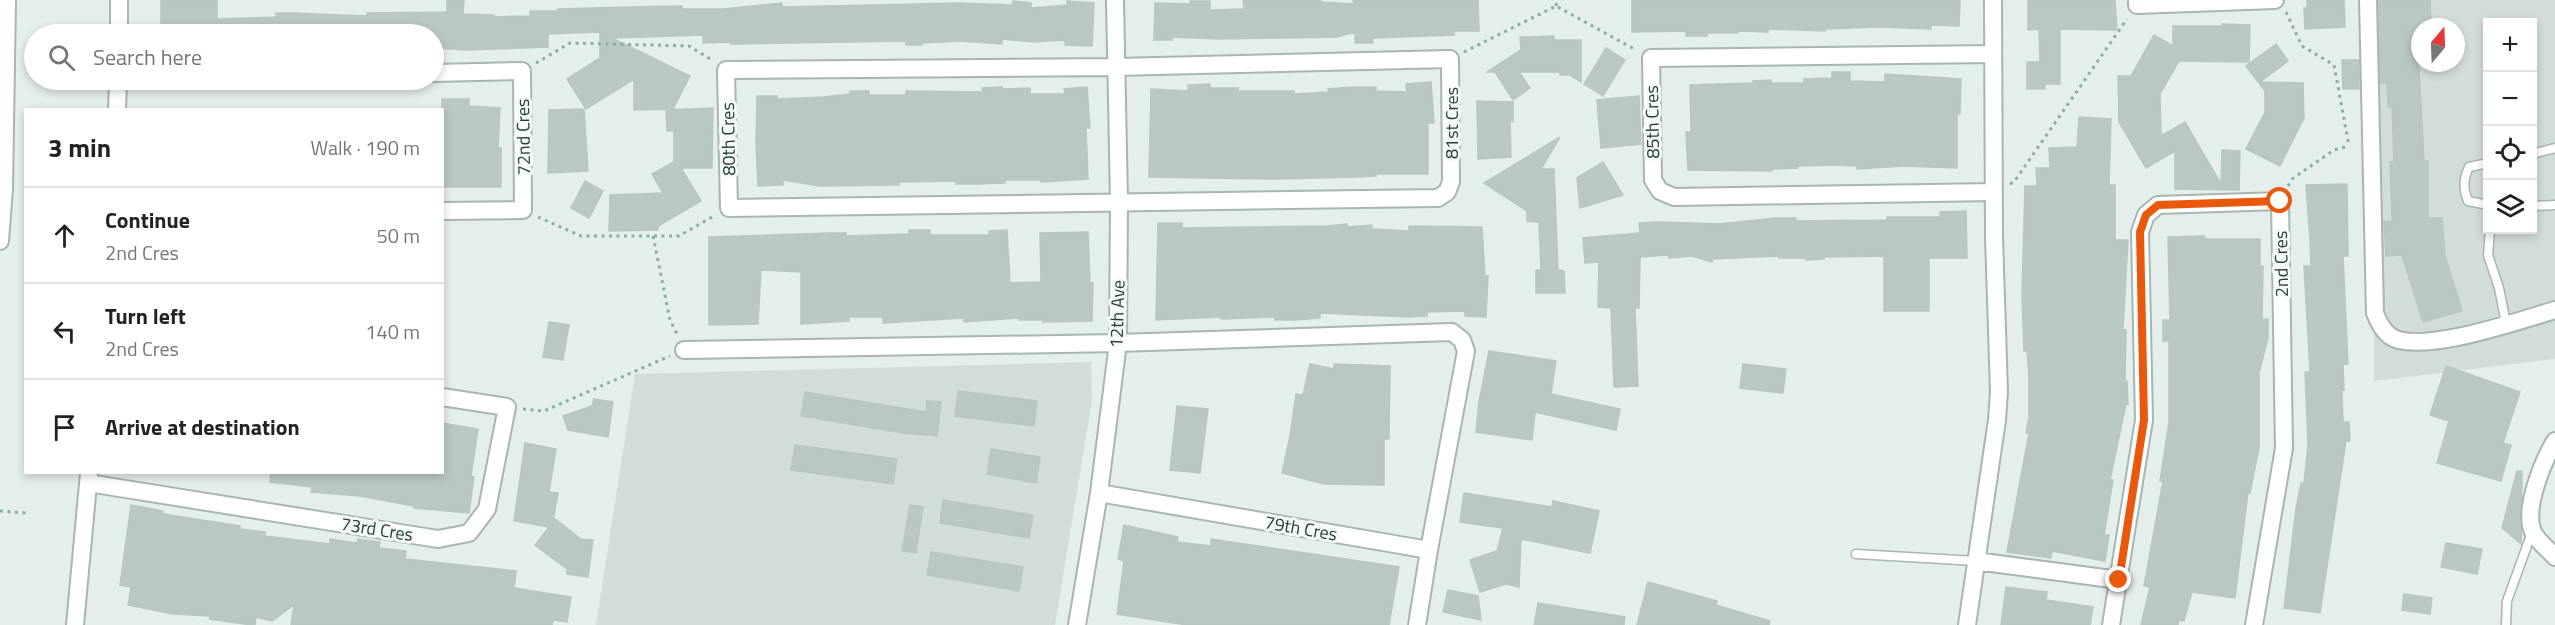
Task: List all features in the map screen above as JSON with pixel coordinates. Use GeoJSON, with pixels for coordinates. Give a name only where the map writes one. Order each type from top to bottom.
{"type":"FeatureCollection","features":[{"type":"Feature","properties":{"kind":"street"},"geometry":{"type":"LineString","coordinates":[[0,241],[4,189],[7,0]]}},
{"type":"Feature","properties":{"kind":"street"},"geometry":{"type":"LineString","coordinates":[[119,24],[120,0]]}},
{"type":"Feature","properties":{"kind":"street","name":"12th Ave"},"geometry":{"type":"LineString","coordinates":[[1077,625],[1099,493],[1118,343],[1119,202],[1115,0]]}},
{"type":"Feature","properties":{"kind":"street"},"geometry":{"type":"LineString","coordinates":[[1967,625],[1999,392],[1994,192],[1993,0]]}},
{"type":"Feature","properties":{"kind":"street"},"geometry":{"type":"LineString","coordinates":[[2368,0],[2375,313],[2380,325],[2390,336],[2404,341],[2433,343],[2555,310]]}},
{"type":"Feature","properties":{"kind":"street"},"geometry":{"type":"LineString","coordinates":[[2137,3],[2280,5]]}},
{"type":"Feature","properties":{"kind":"street","name":"85th Cres"},"geometry":{"type":"LineString","coordinates":[[1993,54],[1651,58],[1653,180],[1660,191],[1674,197],[1994,192]]}},
{"type":"Feature","properties":{"kind":"street"},"geometry":{"type":"LineString","coordinates":[[726,70],[1116,67],[1450,59]]}},
{"type":"Feature","properties":{"kind":"street","name":"81st Cres"},"geometry":{"type":"LineString","coordinates":[[1119,202],[1438,198],[1448,192],[1451,182],[1450,59]]}},
{"type":"Feature","properties":{"kind":"street","name":"80th Cres"},"geometry":{"type":"LineString","coordinates":[[726,70],[729,208]]}},
{"type":"Feature","properties":{"kind":"street"},"geometry":{"type":"LineString","coordinates":[[444,73],[522,71]]}},
{"type":"Feature","properties":{"kind":"street","name":"72nd Cres"},"geometry":{"type":"LineString","coordinates":[[522,71],[523,210]]}},
{"type":"Feature","properties":{"kind":"street"},"geometry":{"type":"LineString","coordinates":[[117,108],[118,90]]}},
{"type":"Feature","properties":{"kind":"street"},"geometry":{"type":"LineString","coordinates":[[2111,625],[2144,420],[2140,232],[2146,215],[2158,205],[2280,201]]}},
{"type":"Feature","properties":{"kind":"street","name":"2nd Cres"},"geometry":{"type":"LineString","coordinates":[[2254,625],[2284,448],[2280,201]]}},
{"type":"Feature","properties":{"kind":"street"},"geometry":{"type":"LineString","coordinates":[[729,208],[1119,202]]}},
{"type":"Feature","properties":{"kind":"street"},"geometry":{"type":"LineString","coordinates":[[444,211],[523,210]]}},
{"type":"Feature","properties":{"kind":"street"},"geometry":{"type":"LineString","coordinates":[[684,350],[1118,343],[1452,332],[1462,340],[1466,351],[1417,625]]}},
{"type":"Feature","properties":{"kind":"street"},"geometry":{"type":"LineString","coordinates":[[444,397],[507,407]]}},
{"type":"Feature","properties":{"kind":"street","name":"73rd Cres"},"geometry":{"type":"LineString","coordinates":[[88,478],[438,539],[469,533],[486,510],[507,407]]}},
{"type":"Feature","properties":{"kind":"street"},"geometry":{"type":"LineString","coordinates":[[2555,441],[2544,460],[2535,486],[2531,509],[2533,532],[2555,557]]}},
{"type":"Feature","properties":{"kind":"street"},"geometry":{"type":"LineString","coordinates":[[81,625],[75,625],[88,478]]}},
{"type":"Feature","properties":{"kind":"street","name":"79th Cres"},"geometry":{"type":"LineString","coordinates":[[1099,493],[1429,550]]}},
{"type":"Feature","properties":{"kind":"street"},"geometry":{"type":"LineString","coordinates":[[1976,561],[2119,580]]}},
{"type":"Feature","properties":{"kind":"lane"},"geometry":{"type":"LineString","coordinates":[[2537,153],[2555,148]]}},
{"type":"Feature","properties":{"kind":"lane"},"geometry":{"type":"LineString","coordinates":[[2483,165],[2469,167],[2465,176],[2464,192],[2468,201],[2483,204]]}},
{"type":"Feature","properties":{"kind":"lane"},"geometry":{"type":"LineString","coordinates":[[2537,206],[2555,205]]}},
{"type":"Feature","properties":{"kind":"lane"},"geometry":{"type":"LineString","coordinates":[[2490,234],[2488,255],[2499,288],[2506,324]]}},
{"type":"Feature","properties":{"kind":"lane"},"geometry":{"type":"LineString","coordinates":[[2506,625],[2507,601],[2533,532]]}},
{"type":"Feature","properties":{"kind":"lane"},"geometry":{"type":"LineString","coordinates":[[1856,554],[1976,561]]}},
{"type":"Feature","properties":{"kind":"path"},"geometry":{"type":"LineString","coordinates":[[1556,6],[1557,0]]}},
{"type":"Feature","properties":{"kind":"path"},"geometry":{"type":"LineString","coordinates":[[1994,192],[2014,182],[2137,3]]}},
{"type":"Feature","properties":{"kind":"path"},"geometry":{"type":"LineString","coordinates":[[2280,5],[2302,46],[2334,65],[2349,146]]}},
{"type":"Feature","properties":{"kind":"path"},"geometry":{"type":"LineString","coordinates":[[1556,6],[1651,58]]}},
{"type":"Feature","properties":{"kind":"path"},"geometry":{"type":"LineString","coordinates":[[1450,59],[1556,6]]}},
{"type":"Feature","properties":{"kind":"path"},"geometry":{"type":"LineString","coordinates":[[522,71],[570,43],[689,46],[726,70]]}},
{"type":"Feature","properties":{"kind":"path"},"geometry":{"type":"LineString","coordinates":[[2280,201],[2292,179],[2334,150],[2349,146],[2371,146]]}},
{"type":"Feature","properties":{"kind":"path"},"geometry":{"type":"LineString","coordinates":[[523,210],[580,236],[679,236],[729,208]]}},
{"type":"Feature","properties":{"kind":"path"},"geometry":{"type":"LineString","coordinates":[[507,407],[544,411],[684,350],[670,320],[653,236]]}},
{"type":"Feature","properties":{"kind":"path"},"geometry":{"type":"LineString","coordinates":[[0,511],[26,513]]}},
{"type":"Feature","properties":{"kind":"shaded area"},"geometry":{"type":"Polygon","coordinates":[[[2374,0],[2555,0],[2555,359],[2374,381],[2374,0]]]}},
{"type":"Feature","properties":{"kind":"shaded area"},"geometry":{"type":"Polygon","coordinates":[[[1091,362],[1092,400],[1055,625],[596,625],[635,374],[1091,362]]]}},
{"type":"Feature","properties":{"kind":"building"},"geometry":{"type":"Polygon","coordinates":[[[161,0],[217,0],[217,19],[276,17],[276,13],[367,16],[367,13],[447,12],[447,0],[464,0],[463,14],[494,15],[494,17],[530,16],[530,11],[558,11],[558,9],[682,6],[682,9],[724,9],[782,3],[782,7],[960,3],[1012,5],[1013,1],[1031,3],[1031,8],[1067,5],[1067,1],[1094,3],[1092,46],[1065,45],[1065,40],[1033,42],[1002,39],[1002,44],[959,41],[906,45],[906,41],[703,43],[703,35],[612,38],[690,76],[673,109],[634,110],[634,79],[586,109],[567,79],[600,58],[600,32],[548,34],[548,47],[467,50],[444,49],[444,24],[161,24],[161,0]]]}},
{"type":"Feature","properties":{"kind":"building"},"geometry":{"type":"Polygon","coordinates":[[[1243,0],[1321,0],[1321,2],[1354,4],[1353,0],[1478,0],[1479,31],[1454,31],[1454,35],[1373,38],[1373,43],[1355,43],[1355,32],[1337,37],[1218,39],[1173,37],[1172,40],[1154,40],[1155,3],[1190,4],[1190,1],[1210,1],[1210,10],[1244,9],[1243,0]]]}},
{"type":"Feature","properties":{"kind":"building"},"geometry":{"type":"Polygon","coordinates":[[[1632,0],[1960,0],[1959,26],[1931,25],[1931,29],[1879,27],[1825,29],[1825,31],[1768,29],[1768,32],[1707,33],[1707,36],[1686,36],[1686,31],[1632,32],[1632,0]]]}},
{"type":"Feature","properties":{"kind":"building"},"geometry":{"type":"Polygon","coordinates":[[[2028,0],[2115,0],[2117,30],[2060,29],[2060,84],[2045,84],[2045,89],[2027,89],[2027,62],[2040,62],[2039,29],[2028,30],[2028,0]]]}},
{"type":"Feature","properties":{"kind":"building"},"geometry":{"type":"Polygon","coordinates":[[[2307,0],[2344,0],[2345,27],[2305,29],[2304,8],[2307,8],[2307,0]]]}},
{"type":"Feature","properties":{"kind":"building"},"geometry":{"type":"Polygon","coordinates":[[[2379,0],[2430,0],[2431,18],[2411,18],[2411,72],[2419,72],[2424,161],[2428,161],[2428,218],[2442,218],[2445,255],[2462,311],[2423,322],[2402,255],[2386,256],[2384,221],[2392,221],[2390,162],[2394,162],[2392,107],[2388,107],[2387,83],[2380,83],[2379,0]]]}},
{"type":"Feature","properties":{"kind":"building"},"geometry":{"type":"Polygon","coordinates":[[[2222,24],[2250,25],[2249,62],[2179,61],[2160,94],[2161,136],[2185,122],[2221,184],[2222,150],[2240,151],[2239,190],[2175,189],[2175,151],[2146,168],[2119,122],[2118,76],[2131,76],[2154,35],[2173,46],[2173,26],[2222,26],[2222,24]]]}},
{"type":"Feature","properties":{"kind":"building"},"geometry":{"type":"Polygon","coordinates":[[[1554,36],[1554,40],[1581,40],[1581,82],[1570,75],[1560,75],[1560,72],[1519,72],[1530,88],[1513,100],[1495,72],[1487,72],[1521,50],[1520,37],[1554,36]]]}},
{"type":"Feature","properties":{"kind":"building"},"geometry":{"type":"Polygon","coordinates":[[[2276,44],[2288,61],[2260,82],[2303,83],[2304,118],[2280,166],[2246,149],[2265,112],[2265,91],[2246,66],[2276,44]]]}},
{"type":"Feature","properties":{"kind":"building"},"geometry":{"type":"Polygon","coordinates":[[[1606,48],[1625,60],[1603,96],[1584,84],[1606,48]]]}},
{"type":"Feature","properties":{"kind":"building"},"geometry":{"type":"Polygon","coordinates":[[[2342,60],[2359,60],[2359,89],[2343,89],[2342,60]]]}},
{"type":"Feature","properties":{"kind":"building"},"geometry":{"type":"Polygon","coordinates":[[[1832,72],[1850,72],[1850,81],[1885,82],[1885,74],[1961,79],[1960,114],[1957,114],[1957,168],[1904,166],[1857,169],[1857,166],[1832,165],[1798,166],[1798,168],[1772,169],[1772,171],[1688,170],[1686,132],[1691,132],[1690,85],[1753,83],[1753,81],[1771,80],[1771,83],[1804,83],[1804,79],[1832,78],[1832,72]]]}},
{"type":"Feature","properties":{"kind":"building"},"geometry":{"type":"Polygon","coordinates":[[[1431,82],[1434,123],[1428,123],[1428,174],[1276,179],[1149,177],[1151,89],[1188,91],[1188,85],[1210,84],[1210,88],[1238,88],[1238,91],[1294,91],[1294,94],[1329,92],[1328,89],[1353,87],[1376,87],[1376,91],[1407,92],[1406,84],[1431,82]]]}},
{"type":"Feature","properties":{"kind":"building"},"geometry":{"type":"Polygon","coordinates":[[[1002,87],[1002,89],[1030,88],[1030,94],[1065,94],[1064,89],[1087,87],[1090,128],[1086,128],[1088,179],[1041,182],[1041,180],[1005,180],[1005,183],[976,184],[956,184],[956,181],[899,182],[899,185],[820,186],[783,180],[783,185],[758,186],[757,96],[777,96],[777,99],[824,97],[850,94],[850,91],[869,91],[869,95],[906,95],[906,91],[983,92],[982,88],[1002,87]]]}},
{"type":"Feature","properties":{"kind":"building"},"geometry":{"type":"Polygon","coordinates":[[[1639,96],[1641,144],[1601,148],[1597,100],[1639,96]]]}},
{"type":"Feature","properties":{"kind":"building"},"geometry":{"type":"Polygon","coordinates":[[[442,99],[469,99],[469,106],[500,108],[498,148],[501,148],[501,187],[444,187],[444,108],[442,108],[442,99]]]}},
{"type":"Feature","properties":{"kind":"building"},"geometry":{"type":"Polygon","coordinates":[[[1477,101],[1513,102],[1513,122],[1510,121],[1511,157],[1478,159],[1477,101]]]}},
{"type":"Feature","properties":{"kind":"building"},"geometry":{"type":"Polygon","coordinates":[[[713,108],[712,168],[681,168],[701,201],[658,226],[658,230],[609,231],[610,195],[663,193],[652,174],[674,162],[674,131],[667,131],[666,110],[713,108]]]}},
{"type":"Feature","properties":{"kind":"building"},"geometry":{"type":"Polygon","coordinates":[[[584,109],[588,171],[548,173],[549,110],[584,109]]]}},
{"type":"Feature","properties":{"kind":"building"},"geometry":{"type":"Polygon","coordinates":[[[2079,117],[2111,119],[2109,185],[2115,185],[2115,240],[2128,240],[2123,330],[2126,330],[2125,381],[2127,381],[2128,404],[2126,404],[2110,480],[2113,480],[2104,535],[2109,535],[2105,561],[2052,551],[2051,558],[2007,552],[2029,433],[2026,433],[2029,417],[2029,377],[2027,351],[2024,351],[2022,294],[2025,186],[2037,186],[2036,168],[2050,168],[2049,148],[2077,147],[2079,117]]]}},
{"type":"Feature","properties":{"kind":"building"},"geometry":{"type":"Polygon","coordinates":[[[1560,137],[1541,169],[1554,169],[1558,270],[1564,271],[1565,293],[1536,293],[1536,270],[1541,270],[1539,222],[1527,221],[1527,211],[1484,183],[1560,137]]]}},
{"type":"Feature","properties":{"kind":"building"},"geometry":{"type":"Polygon","coordinates":[[[1603,162],[1623,195],[1580,208],[1577,178],[1603,162]]]}},
{"type":"Feature","properties":{"kind":"building"},"geometry":{"type":"Polygon","coordinates":[[[585,181],[603,191],[589,218],[571,208],[585,181]]]}},
{"type":"Feature","properties":{"kind":"building"},"geometry":{"type":"Polygon","coordinates":[[[2347,184],[2348,256],[2343,256],[2348,364],[2343,364],[2344,390],[2342,390],[2343,422],[2349,422],[2350,441],[2346,441],[2320,613],[2284,608],[2296,509],[2301,483],[2304,483],[2308,445],[2305,372],[2310,372],[2304,266],[2311,266],[2306,185],[2347,184]]]}},
{"type":"Feature","properties":{"kind":"building"},"geometry":{"type":"Polygon","coordinates":[[[1966,211],[1967,258],[1929,258],[1929,311],[1884,311],[1884,256],[1824,257],[1824,259],[1806,260],[1806,258],[1779,258],[1779,256],[1712,259],[1712,262],[1692,256],[1640,257],[1639,308],[1635,308],[1638,386],[1614,387],[1611,308],[1598,307],[1599,262],[1585,263],[1583,238],[1640,233],[1639,223],[1719,224],[1776,218],[1796,218],[1796,221],[1887,220],[1887,217],[1940,217],[1940,212],[1966,211]]]}},
{"type":"Feature","properties":{"kind":"building"},"geometry":{"type":"Polygon","coordinates":[[[1158,223],[1182,223],[1182,228],[1347,224],[1348,227],[1372,225],[1372,229],[1409,231],[1409,226],[1482,227],[1485,276],[1488,276],[1486,317],[1465,316],[1465,311],[1427,312],[1427,316],[1409,317],[1320,313],[1320,318],[1295,320],[1275,320],[1275,317],[1221,319],[1221,317],[1156,320],[1158,223]]]}},
{"type":"Feature","properties":{"kind":"building"},"geometry":{"type":"Polygon","coordinates":[[[909,230],[930,230],[930,235],[989,235],[989,231],[1007,230],[1010,283],[1041,282],[1040,233],[1088,232],[1090,283],[1093,283],[1092,321],[1043,322],[1043,320],[1019,320],[1019,318],[964,322],[964,318],[883,323],[883,317],[849,317],[849,321],[801,324],[801,272],[761,270],[758,324],[709,325],[709,237],[832,233],[846,233],[846,236],[909,234],[909,230]]]}},
{"type":"Feature","properties":{"kind":"building"},"geometry":{"type":"Polygon","coordinates":[[[2205,236],[2205,239],[2260,239],[2260,266],[2263,266],[2262,319],[2268,319],[2268,338],[2259,373],[2259,448],[2250,493],[2248,492],[2235,598],[2192,592],[2184,621],[2179,620],[2178,625],[2141,625],[2150,587],[2144,586],[2163,481],[2160,481],[2169,422],[2169,341],[2163,341],[2163,320],[2170,320],[2168,237],[2205,236]]]}},
{"type":"Feature","properties":{"kind":"building"},"geometry":{"type":"Polygon","coordinates":[[[549,322],[569,325],[563,360],[543,357],[549,322]]]}},
{"type":"Feature","properties":{"kind":"building"},"geometry":{"type":"Polygon","coordinates":[[[1489,351],[1556,361],[1551,394],[1620,409],[1616,430],[1535,412],[1532,440],[1476,432],[1489,351]]]}},
{"type":"Feature","properties":{"kind":"building"},"geometry":{"type":"Polygon","coordinates":[[[1310,364],[1334,369],[1334,364],[1390,366],[1389,439],[1384,439],[1384,485],[1324,484],[1282,473],[1296,394],[1303,395],[1310,364]]]}},
{"type":"Feature","properties":{"kind":"building"},"geometry":{"type":"Polygon","coordinates":[[[1743,364],[1786,369],[1783,393],[1740,388],[1743,364]]]}},
{"type":"Feature","properties":{"kind":"building"},"geometry":{"type":"Polygon","coordinates":[[[2446,366],[2520,392],[2503,443],[2511,445],[2501,481],[2437,463],[2449,421],[2430,415],[2446,366]]]}},
{"type":"Feature","properties":{"kind":"building"},"geometry":{"type":"Polygon","coordinates":[[[958,391],[1037,401],[1034,426],[955,416],[958,391]]]}},
{"type":"Feature","properties":{"kind":"building"},"geometry":{"type":"Polygon","coordinates":[[[805,392],[926,412],[927,401],[941,402],[937,436],[903,433],[801,416],[805,392]]]}},
{"type":"Feature","properties":{"kind":"building"},"geometry":{"type":"Polygon","coordinates":[[[594,399],[613,402],[608,437],[568,430],[563,416],[592,406],[594,399]]]}},
{"type":"Feature","properties":{"kind":"building"},"geometry":{"type":"Polygon","coordinates":[[[1177,406],[1208,409],[1200,473],[1170,470],[1177,406]]]}},
{"type":"Feature","properties":{"kind":"building"},"geometry":{"type":"Polygon","coordinates":[[[444,423],[478,429],[471,476],[474,477],[469,513],[414,508],[414,506],[360,496],[311,492],[312,487],[270,482],[271,474],[444,474],[444,423]]]}},
{"type":"Feature","properties":{"kind":"building"},"geometry":{"type":"Polygon","coordinates":[[[525,443],[556,449],[549,492],[558,493],[553,521],[555,519],[581,539],[593,540],[588,577],[567,574],[567,569],[535,545],[549,527],[514,521],[525,443]]]}},
{"type":"Feature","properties":{"kind":"building"},"geometry":{"type":"Polygon","coordinates":[[[795,445],[897,459],[893,484],[791,470],[795,445]]]}},
{"type":"Feature","properties":{"kind":"building"},"geometry":{"type":"Polygon","coordinates":[[[991,449],[1040,457],[1036,483],[987,474],[991,449]]]}},
{"type":"Feature","properties":{"kind":"building"},"geometry":{"type":"Polygon","coordinates":[[[2517,471],[2522,471],[2521,544],[2502,528],[2517,471]]]}},
{"type":"Feature","properties":{"kind":"building"},"geometry":{"type":"Polygon","coordinates":[[[1464,493],[1552,507],[1553,501],[1599,511],[1590,553],[1521,539],[1519,587],[1506,584],[1480,592],[1470,560],[1497,551],[1503,528],[1460,522],[1464,493]]]}},
{"type":"Feature","properties":{"kind":"building"},"geometry":{"type":"Polygon","coordinates":[[[943,500],[1033,515],[1029,538],[940,523],[943,500]]]}},
{"type":"Feature","properties":{"kind":"building"},"geometry":{"type":"Polygon","coordinates":[[[131,505],[163,511],[163,514],[240,526],[240,529],[265,532],[265,536],[330,544],[330,539],[357,543],[358,539],[380,542],[379,548],[406,551],[405,559],[516,571],[514,588],[571,597],[567,622],[553,620],[552,625],[291,625],[294,605],[272,621],[256,617],[255,625],[251,625],[210,619],[210,616],[173,614],[128,605],[131,587],[120,585],[131,505]]]}},
{"type":"Feature","properties":{"kind":"building"},"geometry":{"type":"Polygon","coordinates":[[[910,505],[923,507],[916,553],[902,551],[910,505]]]}},
{"type":"Feature","properties":{"kind":"building"},"geometry":{"type":"Polygon","coordinates":[[[1124,525],[1178,537],[1177,542],[1211,546],[1211,539],[1399,567],[1389,625],[1187,625],[1117,614],[1124,561],[1118,559],[1124,525]]]}},
{"type":"Feature","properties":{"kind":"building"},"geometry":{"type":"Polygon","coordinates":[[[2446,543],[2482,549],[2477,574],[2441,567],[2446,543]]]}},
{"type":"Feature","properties":{"kind":"building"},"geometry":{"type":"Polygon","coordinates":[[[931,552],[1023,567],[1019,591],[927,575],[931,552]]]}},
{"type":"Feature","properties":{"kind":"building"},"geometry":{"type":"Polygon","coordinates":[[[1648,582],[1717,601],[1716,605],[1770,621],[1769,625],[1637,625],[1648,582]]]}},
{"type":"Feature","properties":{"kind":"building"},"geometry":{"type":"Polygon","coordinates":[[[2006,587],[2047,592],[2046,600],[2093,607],[2090,625],[2001,625],[2006,587]]]}},
{"type":"Feature","properties":{"kind":"building"},"geometry":{"type":"Polygon","coordinates":[[[1448,590],[1478,596],[1481,620],[1443,612],[1448,590]]]}},
{"type":"Feature","properties":{"kind":"building"},"geometry":{"type":"Polygon","coordinates":[[[2404,594],[2432,598],[2430,614],[2402,610],[2404,594]]]}},
{"type":"Feature","properties":{"kind":"building"},"geometry":{"type":"Polygon","coordinates":[[[1538,603],[1625,617],[1624,625],[1534,625],[1538,603]]]}},
{"type":"Feature","properties":{"kind":"route"},"geometry":{"type":"LineString","coordinates":[[2119,580],[2144,420],[2140,232],[2146,215],[2158,205],[2280,201]]}}]}
